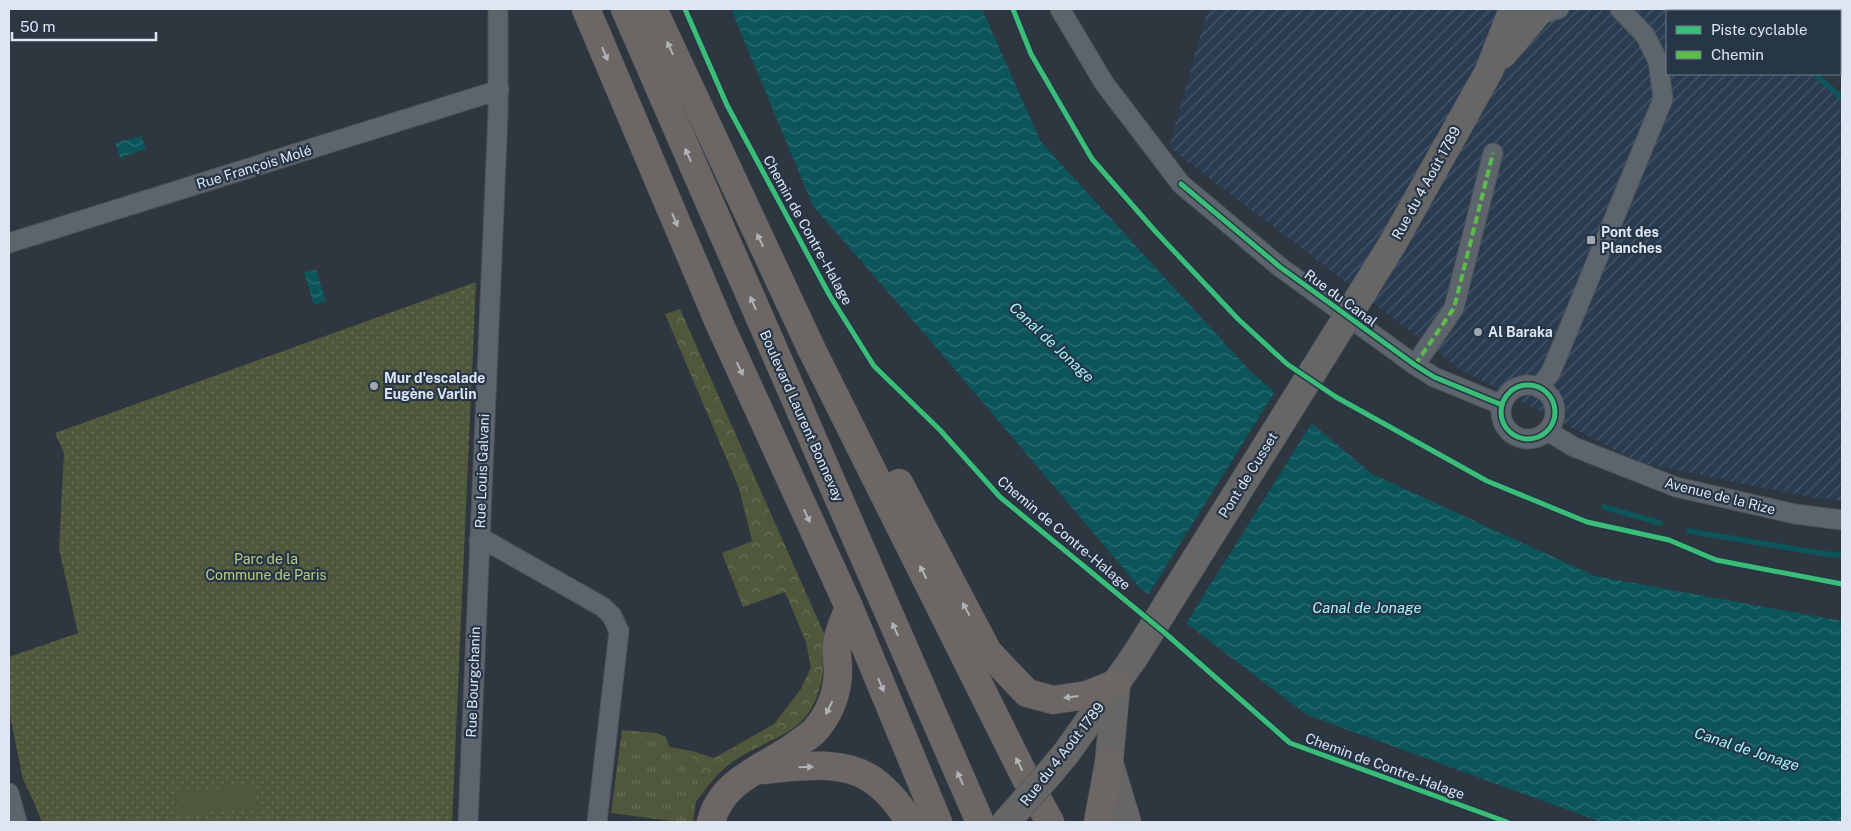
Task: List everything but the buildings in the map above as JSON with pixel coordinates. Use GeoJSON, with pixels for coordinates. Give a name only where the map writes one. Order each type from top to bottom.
{"type":"FeatureCollection","features":[{"type":"Feature","properties":{"kind":"highway"},"geometry":{"type":"LineString","coordinates":[[586,9],[720,325],[849,608],[938,822]]}},
{"type":"Feature","properties":{"kind":"highway","name":"Boulevard Laurent Bonnevay"},"geometry":{"type":"LineString","coordinates":[[625,9],[980,822]]}},
{"type":"Feature","properties":{"kind":"highway"},"geometry":{"type":"LineString","coordinates":[[653,9],[810,348],[1050,822]]}},
{"type":"Feature","properties":{"kind":"highway"},"geometry":{"type":"LineString","coordinates":[[810,348],[842,374],[988,652],[1027,693],[1053,700],[1087,695],[1117,683]]}},
{"type":"Feature","properties":{"kind":"highway"},"geometry":{"type":"LineString","coordinates":[[711,822],[721,798],[729,788],[804,740],[817,729],[833,700],[838,673],[837,643],[849,608]]}},
{"type":"Feature","properties":{"kind":"highway"},"geometry":{"type":"LineString","coordinates":[[1098,822],[1109,762]]}},
{"type":"Feature","properties":{"kind":"highway"},"geometry":{"type":"LineString","coordinates":[[758,770],[826,766],[847,769],[868,777],[889,795],[910,822]]}},
{"type":"Feature","properties":{"kind":"main road","name":"Rue du 4 Août 1789"},"geometry":{"type":"LineString","coordinates":[[1362,293],[1393,243],[1489,71],[1537,11]]}},
{"type":"Feature","properties":{"kind":"main road","name":"Pont de Cusset"},"geometry":{"type":"LineString","coordinates":[[1117,683],[1362,293]]}},
{"type":"Feature","properties":{"kind":"main road","name":"Rue du 4 Août 1789"},"geometry":{"type":"LineString","coordinates":[[1006,822],[1048,775],[1117,683]]}},
{"type":"Feature","properties":{"kind":"main road"},"geometry":{"type":"LineString","coordinates":[[1117,683],[1112,713],[1109,762],[1127,822]]}},
{"type":"Feature","properties":{"kind":"street","name":"Rue Louis Galvani"},"geometry":{"type":"LineString","coordinates":[[498,9],[499,90],[479,541],[488,542],[603,607],[612,616],[620,631],[598,822]]}},
{"type":"Feature","properties":{"kind":"street","name":"Rue du Canal"},"geometry":{"type":"LineString","coordinates":[[1060,9],[1104,83],[1181,184],[1280,268],[1415,365],[1434,377],[1502,405]]}},
{"type":"Feature","properties":{"kind":"street"},"geometry":{"type":"LineString","coordinates":[[1539,388],[1551,372],[1663,99],[1658,61],[1645,35],[1620,9],[1614,9]]}},
{"type":"Feature","properties":{"kind":"street","name":"Rue François Molé"},"geometry":{"type":"LineString","coordinates":[[9,243],[499,90]]}},
{"type":"Feature","properties":{"kind":"street"},"geometry":{"type":"LineString","coordinates":[[1415,365],[1454,308],[1493,153]]}},
{"type":"Feature","properties":{"kind":"street"},"geometry":{"type":"LineString","coordinates":[[1530,385],[1539,388],[1552,399],[1555,416],[1552,424],[1548,431],[1532,439],[1515,435],[1508,430],[1501,414],[1502,405],[1506,397],[1513,390],[1521,386],[1530,385]]}},
{"type":"Feature","properties":{"kind":"street","name":"Avenue de la Rize"},"geometry":{"type":"LineString","coordinates":[[1548,431],[1574,447],[1676,487],[1795,514],[1842,520]]}},
{"type":"Feature","properties":{"kind":"street","name":"Rue Bourgchanin"},"geometry":{"type":"LineString","coordinates":[[468,822],[479,541]]}},
{"type":"Feature","properties":{"kind":"street"},"geometry":{"type":"LineString","coordinates":[[9,793],[17,822]]}},
{"type":"Feature","properties":{"kind":"shaded area"},"geometry":{"type":"Polygon","coordinates":[[[1208,9],[1712,10],[1666,10],[1666,75],[1813,75],[1842,101],[1842,501],[1799,495],[1638,462],[1461,370],[1169,147],[1208,9]]]}},
{"type":"Feature","properties":{"kind":"green space","name":"Parc de la Commune de Paris"},"geometry":{"type":"Polygon","coordinates":[[[476,282],[452,822],[42,822],[23,779],[9,711],[9,657],[78,633],[59,549],[64,453],[55,433],[476,282]]]}},
{"type":"Feature","properties":{"kind":"green space"},"geometry":{"type":"Polygon","coordinates":[[[680,309],[826,638],[822,678],[815,702],[808,713],[800,723],[789,731],[731,763],[712,781],[695,803],[698,786],[692,751],[714,758],[774,724],[801,689],[811,667],[806,642],[785,592],[743,607],[722,553],[752,541],[739,488],[665,314],[680,309]]]}},
{"type":"Feature","properties":{"kind":"green space","name":"Mur d'escalade Eugène Varlin"},"geometry":{"type":"Polygon","coordinates":[[[370,371],[375,382],[379,383],[381,390],[388,396],[382,403],[377,400],[375,402],[369,397],[374,392],[362,382],[365,382],[364,374],[370,371]]]}},
{"type":"Feature","properties":{"kind":"green space"},"geometry":{"type":"Polygon","coordinates":[[[622,730],[657,733],[666,737],[669,747],[692,751],[698,786],[693,822],[679,822],[611,813],[622,730]]]}},
{"type":"Feature","properties":{"kind":"green space"},"geometry":{"type":"Polygon","coordinates":[[[256,785],[258,809],[178,814],[176,791],[256,785]]]}},
{"type":"Feature","properties":{"kind":"water","name":"Canal de Jonage"},"geometry":{"type":"Polygon","coordinates":[[[731,9],[982,9],[1041,142],[1252,373],[1372,474],[1595,576],[1842,621],[1842,822],[1601,822],[1307,715],[1140,588],[935,346],[813,206],[731,9]]]}},
{"type":"Feature","properties":{"kind":"water"},"geometry":{"type":"Polygon","coordinates":[[[141,136],[146,149],[120,158],[115,143],[141,136]]]}},
{"type":"Feature","properties":{"kind":"water"},"geometry":{"type":"Polygon","coordinates":[[[316,270],[326,301],[314,305],[304,272],[316,270]]]}},
{"type":"Feature","properties":{"kind":"pier"},"geometry":{"type":"Polygon","coordinates":[[[1276,390],[1313,421],[1185,625],[1147,597],[1276,390]]]}},
{"type":"Feature","properties":{"kind":"waterway"},"geometry":{"type":"LineString","coordinates":[[1816,75],[1842,98]]}},
{"type":"Feature","properties":{"kind":"waterway"},"geometry":{"type":"LineString","coordinates":[[1604,507],[1660,523]]}},
{"type":"Feature","properties":{"kind":"waterway"},"geometry":{"type":"LineString","coordinates":[[1689,531],[1842,555]]}},
{"type":"Feature","properties":{"kind":"marked path"},"geometry":{"type":"LineString","coordinates":[[1415,365],[1454,308],[1493,153]]}},
{"type":"Feature","properties":{"kind":"cycle path","name":"Chemin de Contre-Halage"},"geometry":{"type":"LineString","coordinates":[[685,9],[727,105],[830,296],[874,366],[940,430],[1000,497],[1165,633],[1290,743],[1507,822]]}},
{"type":"Feature","properties":{"kind":"cycle path"},"geometry":{"type":"LineString","coordinates":[[1013,9],[1031,54],[1092,159],[1155,231],[1238,319],[1287,364],[1336,397],[1487,481],[1587,522],[1669,540],[1716,560],[1842,584]]}},
{"type":"Feature","properties":{"kind":"cycle path"},"geometry":{"type":"LineString","coordinates":[[1181,184],[1280,267],[1415,365],[1434,377],[1502,405]]}},
{"type":"Feature","properties":{"kind":"cycle path"},"geometry":{"type":"LineString","coordinates":[[1528,385],[1538,387],[1547,393],[1553,402],[1555,412],[1553,422],[1547,431],[1538,437],[1528,439],[1518,437],[1509,431],[1503,422],[1501,412],[1503,402],[1509,393],[1518,387],[1528,385]]}},
{"type":"Feature","properties":{"kind":"place","name":"Pont des Planches"},"geometry":{"type":"Point","coordinates":[1591,240]}},
{"type":"Feature","properties":{"kind":"place","name":"Al Baraka"},"geometry":{"type":"Point","coordinates":[1478,332]}},
{"type":"Feature","properties":{"kind":"place","name":"Mur d'escalade Eugène Varlin"},"geometry":{"type":"Point","coordinates":[374,386]}}]}
